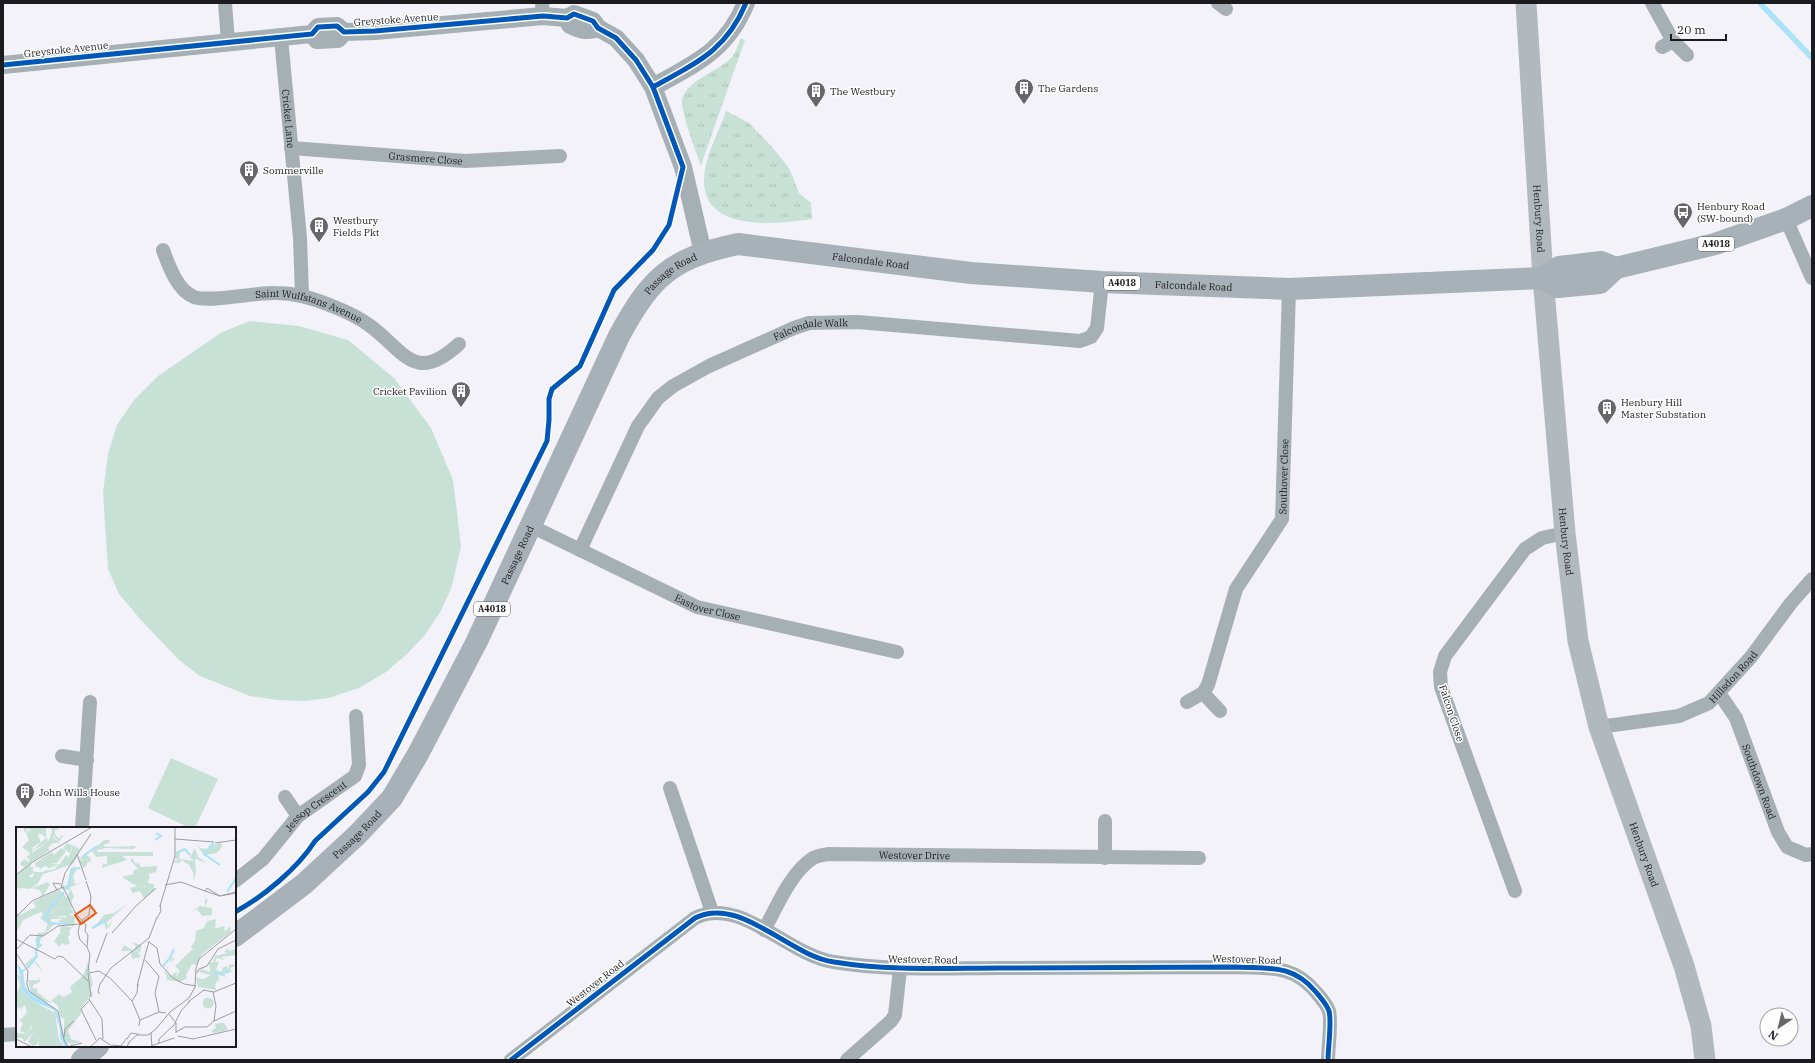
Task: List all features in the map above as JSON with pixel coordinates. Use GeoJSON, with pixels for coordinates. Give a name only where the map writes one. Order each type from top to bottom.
{"type":"FeatureCollection","features":[{"type":"Feature","properties":{"kind":"main road","name":"Henbury Road"},"geometry":{"type":"LineString","coordinates":[[1526,3],[1543,278],[1565,533],[1578,641],[1599,727],[1684,966],[1701,1026],[1705,1060]]}},
{"type":"Feature","properties":{"kind":"main road","name":"Falcondale Road"},"geometry":{"type":"LineString","coordinates":[[703,253],[738,244],[752,244],[865,261],[972,273],[1102,282],[1289,289],[1543,278],[1558,287],[1600,283],[1616,268],[1715,244],[1786,218],[1812,206]]}},
{"type":"Feature","properties":{"kind":"main road","name":"Passage Road"},"geometry":{"type":"LineString","coordinates":[[236,935],[304,884],[357,835],[392,798],[418,754],[477,641],[597,380],[625,326],[643,295],[660,277],[674,266],[703,253]]}},
{"type":"Feature","properties":{"kind":"main road"},"geometry":{"type":"LineString","coordinates":[[82,1060],[97,1047]]}},
{"type":"Feature","properties":{"kind":"street"},"geometry":{"type":"LineString","coordinates":[[225,3],[228,42]]}},
{"type":"Feature","properties":{"kind":"street"},"geometry":{"type":"LineString","coordinates":[[653,87],[699,62],[724,41],[746,3]]}},
{"type":"Feature","properties":{"kind":"street"},"geometry":{"type":"LineString","coordinates":[[1652,3],[1668,44],[1687,55]]}},
{"type":"Feature","properties":{"kind":"street","name":"Greystoke Avenue"},"geometry":{"type":"LineString","coordinates":[[3,65],[312,34],[317,40],[332,40],[338,39],[344,32],[375,31],[542,10],[567,18],[574,14],[584,16],[593,21],[598,28],[616,38],[626,48],[636,60],[653,87],[683,167],[703,253]]}},
{"type":"Feature","properties":{"kind":"street","name":"Cricket Lane"},"geometry":{"type":"LineString","coordinates":[[282,38],[300,238],[302,295]]}},
{"type":"Feature","properties":{"kind":"street","name":"Grasmere Close"},"geometry":{"type":"LineString","coordinates":[[291,148],[465,161],[560,156]]}},
{"type":"Feature","properties":{"kind":"street"},"geometry":{"type":"LineString","coordinates":[[1786,218],[1812,278]]}},
{"type":"Feature","properties":{"kind":"street","name":"Saint Wulfstans Avenue"},"geometry":{"type":"LineString","coordinates":[[163,250],[178,284],[194,297],[213,298],[275,293],[302,295],[350,314],[370,326],[405,358],[416,362],[432,363],[445,356],[459,344]]}},
{"type":"Feature","properties":{"kind":"street","name":"Falcondale Walk"},"geometry":{"type":"LineString","coordinates":[[580,550],[638,426],[658,398],[673,386],[709,366],[809,323],[858,322],[1080,341],[1091,337],[1097,328],[1102,282]]}},
{"type":"Feature","properties":{"kind":"street","name":"Southover Close"},"geometry":{"type":"LineString","coordinates":[[1187,702],[1202,693],[1212,675],[1236,589],[1282,519],[1289,289]]}},
{"type":"Feature","properties":{"kind":"street","name":"Eastover Close"},"geometry":{"type":"LineString","coordinates":[[531,526],[697,607],[897,652]]}},
{"type":"Feature","properties":{"kind":"street","name":"Falcon Close"},"geometry":{"type":"LineString","coordinates":[[1515,891],[1441,687],[1440,672],[1445,656],[1524,549],[1542,538],[1565,533]]}},
{"type":"Feature","properties":{"kind":"street","name":"Hillsdon Road"},"geometry":{"type":"LineString","coordinates":[[1599,727],[1679,716],[1709,703],[1751,656],[1791,603],[1812,579]]}},
{"type":"Feature","properties":{"kind":"street"},"geometry":{"type":"LineString","coordinates":[[1202,693],[1220,711]]}},
{"type":"Feature","properties":{"kind":"street","name":"Southdown Road"},"geometry":{"type":"LineString","coordinates":[[1719,693],[1736,718],[1778,832],[1787,847],[1806,855],[1812,854]]}},
{"type":"Feature","properties":{"kind":"street"},"geometry":{"type":"LineString","coordinates":[[82,827],[90,702]]}},
{"type":"Feature","properties":{"kind":"street","name":"Jessop Crescent"},"geometry":{"type":"LineString","coordinates":[[237,876],[263,859],[298,816],[355,776],[359,765],[356,716]]}},
{"type":"Feature","properties":{"kind":"street"},"geometry":{"type":"LineString","coordinates":[[62,756],[87,760]]}},
{"type":"Feature","properties":{"kind":"street"},"geometry":{"type":"LineString","coordinates":[[670,788],[712,912]]}},
{"type":"Feature","properties":{"kind":"street"},"geometry":{"type":"LineString","coordinates":[[285,797],[298,816]]}},
{"type":"Feature","properties":{"kind":"street"},"geometry":{"type":"LineString","coordinates":[[1104,858],[1105,821]]}},
{"type":"Feature","properties":{"kind":"street","name":"Westover Drive"},"geometry":{"type":"LineString","coordinates":[[764,930],[792,880],[802,867],[814,857],[828,854],[1200,858]]}},
{"type":"Feature","properties":{"kind":"street","name":"Westover Road"},"geometry":{"type":"LineString","coordinates":[[510,1060],[695,918],[712,912],[731,913],[803,951],[832,962],[900,969],[1237,966],[1287,970],[1296,973],[1313,988],[1323,1000],[1329,1012],[1328,1060]]}},
{"type":"Feature","properties":{"kind":"street"},"geometry":{"type":"LineString","coordinates":[[847,1060],[891,1021],[895,1015],[900,969]]}},
{"type":"Feature","properties":{"kind":"street"},"geometry":{"type":"LineString","coordinates":[[3,1035],[16,1034]]}},
{"type":"Feature","properties":{"kind":"green space"},"geometry":{"type":"Polygon","coordinates":[[[741,38],[745,40],[701,165],[686,123],[682,106],[684,94],[696,82],[732,57],[741,38]]]}},
{"type":"Feature","properties":{"kind":"green space"},"geometry":{"type":"Polygon","coordinates":[[[726,111],[749,123],[773,148],[789,168],[799,193],[811,203],[812,219],[777,223],[758,223],[739,220],[723,215],[711,205],[705,190],[705,169],[709,154],[726,111]]]}},
{"type":"Feature","properties":{"kind":"green space"},"geometry":{"type":"Polygon","coordinates":[[[250,321],[299,326],[348,340],[394,378],[431,428],[453,480],[461,546],[452,586],[441,611],[424,636],[406,655],[386,672],[359,688],[329,698],[304,701],[277,700],[250,696],[200,676],[179,660],[140,619],[119,594],[108,569],[103,493],[108,453],[117,425],[134,400],[158,376],[222,332],[250,321]]]}},
{"type":"Feature","properties":{"kind":"green space"},"geometry":{"type":"Polygon","coordinates":[[[171,758],[218,779],[195,827],[188,827],[148,808],[171,758]]]}},
{"type":"Feature","properties":{"kind":"waterway"},"geometry":{"type":"LineString","coordinates":[[1760,3],[1812,58]]}},
{"type":"Feature","properties":{"kind":"cycle path"},"geometry":{"type":"LineString","coordinates":[[653,87],[696,63],[708,54],[729,33],[746,3]]}},
{"type":"Feature","properties":{"kind":"cycle path"},"geometry":{"type":"LineString","coordinates":[[3,65],[312,34],[318,27],[337,26],[344,32],[375,31],[543,16],[567,18],[574,14],[593,21],[598,28],[616,38],[636,60],[653,87],[683,167],[669,225],[653,250],[614,290],[580,366],[552,389],[549,399],[547,441],[384,772],[368,792],[315,841],[290,871],[268,890],[236,911]]}},
{"type":"Feature","properties":{"kind":"cycle path"},"geometry":{"type":"LineString","coordinates":[[511,1060],[695,918],[712,913],[729,914],[747,920],[817,957],[834,962],[855,965],[917,968],[1237,967],[1270,968],[1289,972],[1306,982],[1328,1008],[1330,1015],[1328,1060]]}},
{"type":"Feature","properties":{"kind":"place","name":"The Gardens"},"geometry":{"type":"Point","coordinates":[1024,105]}},
{"type":"Feature","properties":{"kind":"place","name":"The Westbury"},"geometry":{"type":"Point","coordinates":[816,108]}},
{"type":"Feature","properties":{"kind":"place","name":"Sommerville"},"geometry":{"type":"Point","coordinates":[249,187]}},
{"type":"Feature","properties":{"kind":"place","name":"Henbury Road (SW-bound)"},"geometry":{"type":"Point","coordinates":[1683,229]}},
{"type":"Feature","properties":{"kind":"place","name":"Westbury Fields Pkt"},"geometry":{"type":"Point","coordinates":[319,243]}},
{"type":"Feature","properties":{"kind":"place","name":"Cricket Pavilion"},"geometry":{"type":"Point","coordinates":[461,408]}},
{"type":"Feature","properties":{"kind":"place","name":"Henbury Hill Master Substation"},"geometry":{"type":"Point","coordinates":[1607,425]}},
{"type":"Feature","properties":{"kind":"place","name":"John Wills House"},"geometry":{"type":"Point","coordinates":[25,809]}}]}
